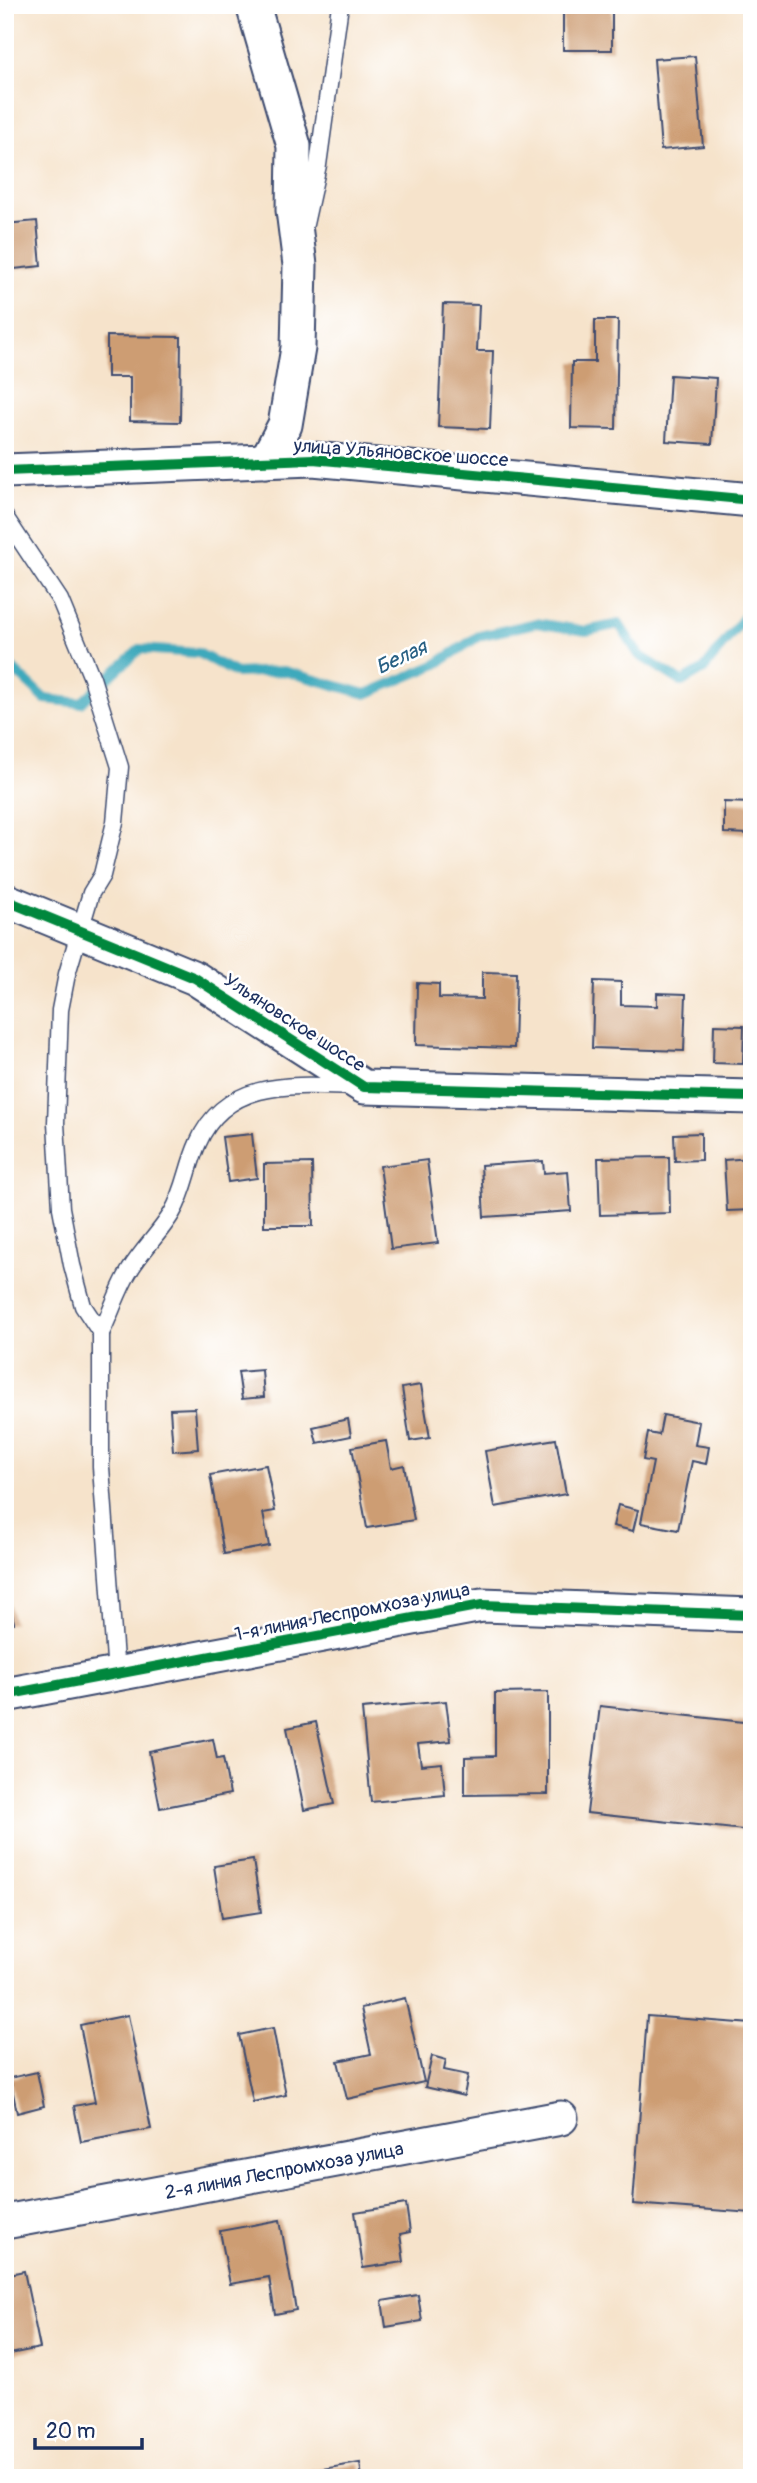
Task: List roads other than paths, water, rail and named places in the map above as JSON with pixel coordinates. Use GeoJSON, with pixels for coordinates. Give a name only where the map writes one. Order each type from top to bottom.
{"type":"FeatureCollection","features":[{"type":"Feature","properties":{"kind":"street"},"geometry":{"type":"LineString","coordinates":[[253,5],[295,146],[293,211],[300,265],[298,348],[285,425],[266,461]]}},
{"type":"Feature","properties":{"kind":"street","name":"улица Ульяновское шоссе"},"geometry":{"type":"LineString","coordinates":[[5,471],[313,459],[752,500]]}},
{"type":"Feature","properties":{"kind":"street","name":"Ульяновское шоссе"},"geometry":{"type":"LineString","coordinates":[[5,900],[195,978],[364,1087],[752,1097]]}},
{"type":"Feature","properties":{"kind":"street","name":"1-я линия Леспромхоза улица"},"geometry":{"type":"LineString","coordinates":[[5,1695],[482,1605],[752,1615]]}},
{"type":"Feature","properties":{"kind":"street","name":"2-я линия Леспромхоза улица"},"geometry":{"type":"LineString","coordinates":[[5,2222],[561,2118]]}},
{"type":"Feature","properties":{"kind":"lane"},"geometry":{"type":"LineString","coordinates":[[299,251],[318,165],[340,5]]}},
{"type":"Feature","properties":{"kind":"lane"},"geometry":{"type":"LineString","coordinates":[[5,517],[60,600],[92,678],[120,767],[116,822],[102,875],[91,893],[67,974],[60,1010],[56,1123],[61,1208],[72,1265],[83,1306],[101,1333]]}},
{"type":"Feature","properties":{"kind":"lane"},"geometry":{"type":"LineString","coordinates":[[116,1674],[101,1467],[101,1333],[130,1270],[172,1214],[186,1185],[198,1142],[214,1118],[240,1096],[283,1085],[364,1087]]}},
{"type":"Feature","properties":{"kind":"waterway","name":"Белая"},"geometry":{"type":"LineString","coordinates":[[5,661],[45,699],[81,703],[140,649],[198,653],[236,673],[284,671],[366,694],[435,665],[479,636],[536,623],[586,631],[619,624],[639,655],[682,682],[704,669],[746,615],[752,616]]}}]}
